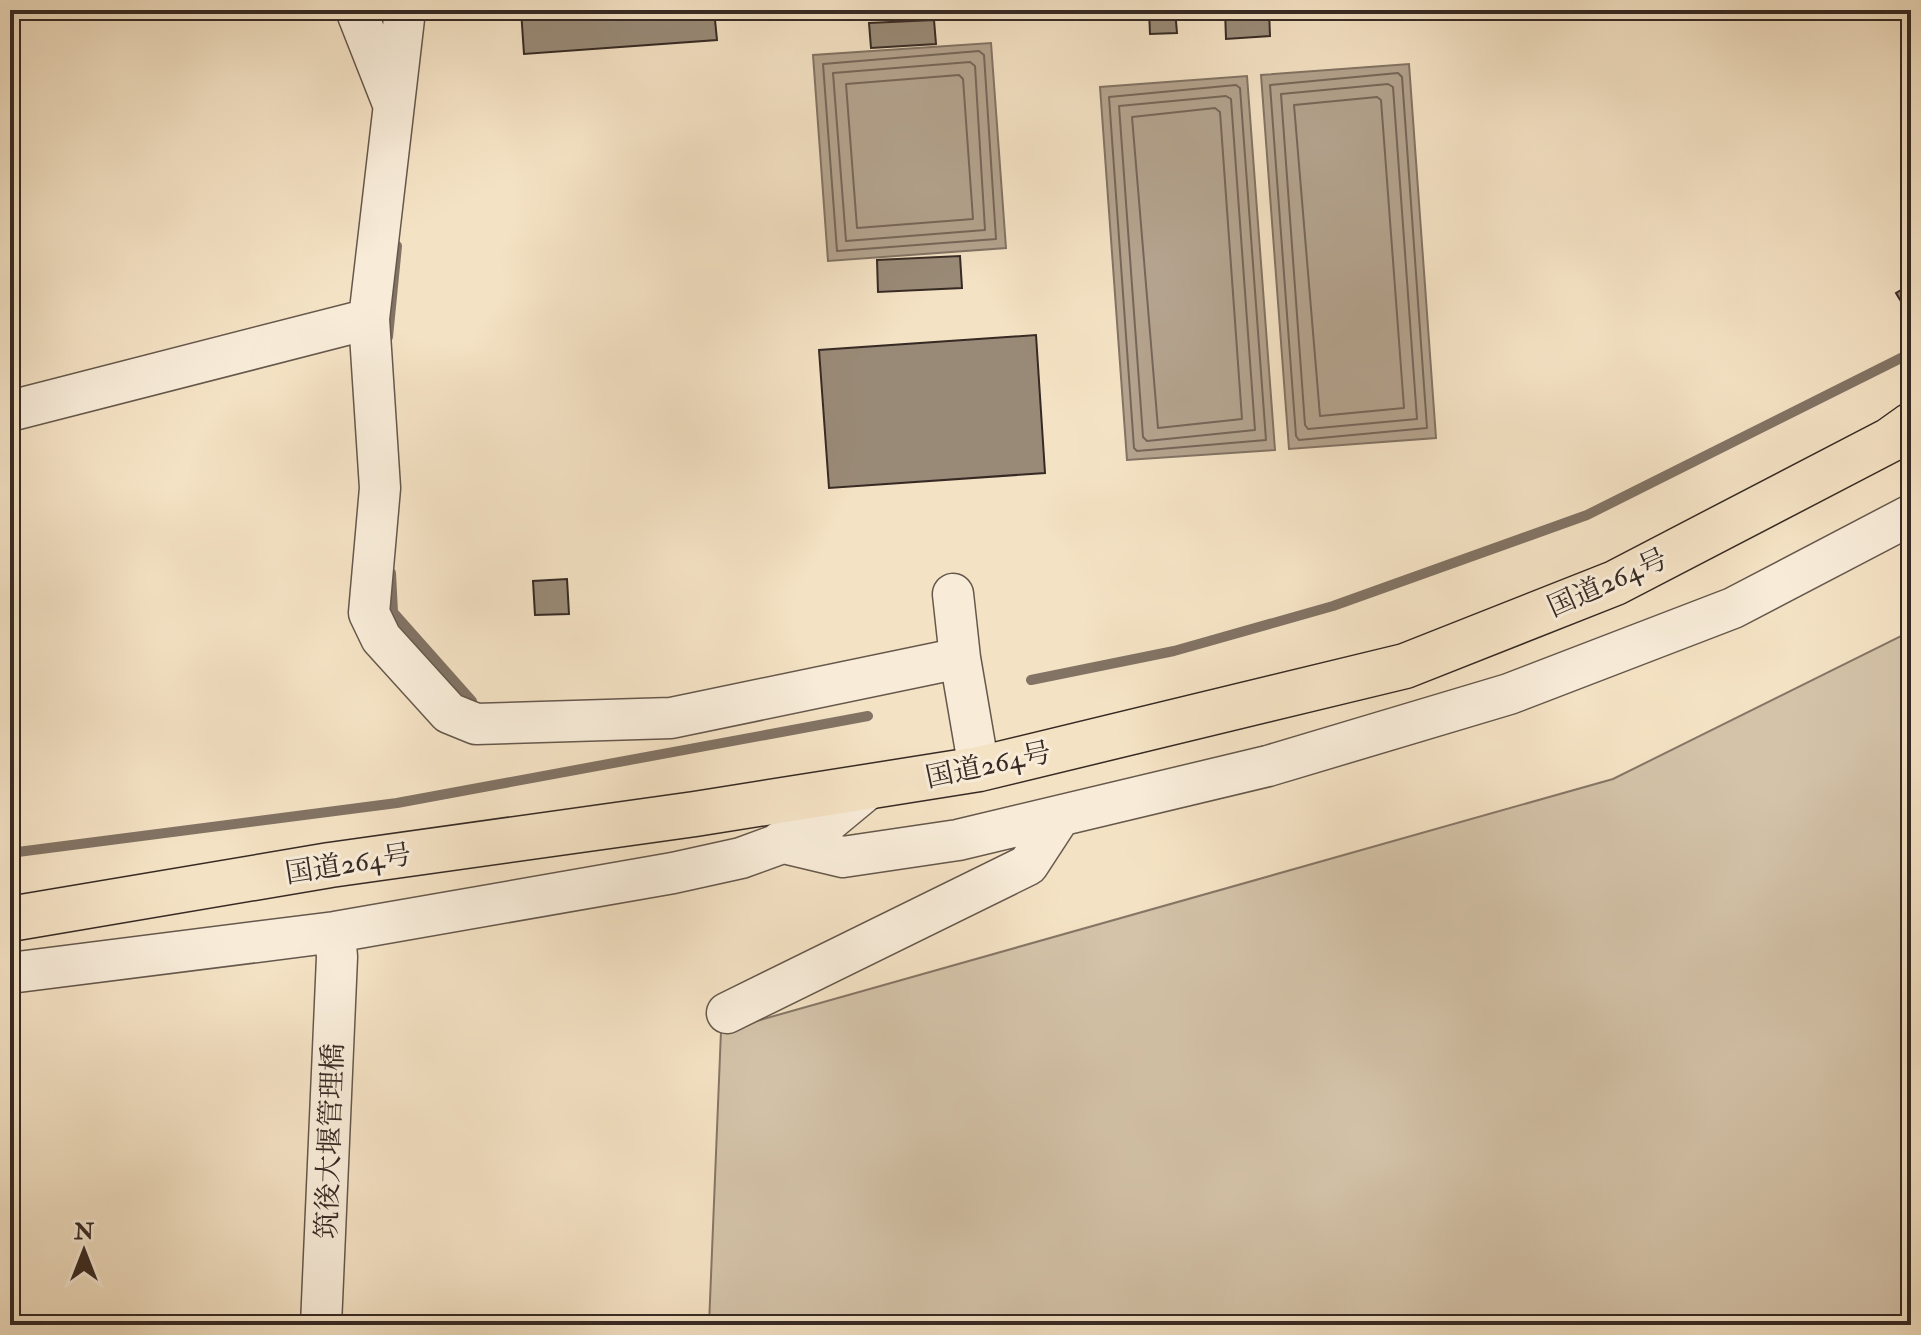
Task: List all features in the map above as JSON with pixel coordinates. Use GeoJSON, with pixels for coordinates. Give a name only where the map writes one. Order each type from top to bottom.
{"type":"FeatureCollection","features":[{"type":"Feature","properties":{"kind":"highway","name":"国道264号"},"geometry":{"type":"LineString","coordinates":[[10,919],[330,865],[979,769],[1405,666],[1615,583],[1890,440],[1911,425]]}},
{"type":"Feature","properties":{"kind":"street"},"geometry":{"type":"LineString","coordinates":[[356,10],[393,104]]}},
{"type":"Feature","properties":{"kind":"street"},"geometry":{"type":"LineString","coordinates":[[405,10],[369,319],[380,488],[369,613],[381,638],[449,713],[476,724],[671,718],[960,658]]}},
{"type":"Feature","properties":{"kind":"street"},"geometry":{"type":"LineString","coordinates":[[10,411],[369,319]]}},
{"type":"Feature","properties":{"kind":"street"},"geometry":{"type":"LineString","coordinates":[[780,842],[843,857],[958,840],[1268,766],[1509,694],[1733,608],[1911,515]]}},
{"type":"Feature","properties":{"kind":"street"},"geometry":{"type":"LineString","coordinates":[[953,594],[960,658],[979,769]]}},
{"type":"Feature","properties":{"kind":"street"},"geometry":{"type":"LineString","coordinates":[[10,973],[336,944],[673,873],[741,858],[818,830],[870,787]]}},
{"type":"Feature","properties":{"kind":"street"},"geometry":{"type":"LineString","coordinates":[[727,1013],[1028,865],[1060,816]]}},
{"type":"Feature","properties":{"kind":"street","name":"筑後大堰管理橋"},"geometry":{"type":"LineString","coordinates":[[321,1325],[336,944]]}},
{"type":"Feature","properties":{"kind":"shaded area"},"geometry":{"type":"Polygon","coordinates":[[[1911,631],[1911,1325],[709,1325],[721,1031],[1613,779],[1911,631]]]}},
{"type":"Feature","properties":{"kind":"water"},"geometry":{"type":"Polygon","coordinates":[[[991,43],[1006,248],[828,261],[813,55],[991,43]]]}},
{"type":"Feature","properties":{"kind":"water"},"geometry":{"type":"Polygon","coordinates":[[[1409,64],[1436,438],[1289,449],[1261,75],[1409,64]]]}},
{"type":"Feature","properties":{"kind":"water"},"geometry":{"type":"Polygon","coordinates":[[[1247,76],[1275,450],[1127,460],[1100,87],[1247,76]]]}},
{"type":"Feature","properties":{"kind":"building"},"geometry":{"type":"Polygon","coordinates":[[[521,10],[714,10],[717,40],[524,54],[521,10]]]}},
{"type":"Feature","properties":{"kind":"building"},"geometry":{"type":"Polygon","coordinates":[[[1149,10],[1175,10],[1177,33],[1150,34],[1149,10]]]}},
{"type":"Feature","properties":{"kind":"building"},"geometry":{"type":"Polygon","coordinates":[[[1225,10],[1269,10],[1270,36],[1226,39],[1225,10]]]}},
{"type":"Feature","properties":{"kind":"building"},"geometry":{"type":"Polygon","coordinates":[[[934,20],[936,44],[871,48],[869,23],[934,20]]]}},
{"type":"Feature","properties":{"kind":"building"},"geometry":{"type":"Polygon","coordinates":[[[960,256],[962,288],[878,292],[877,260],[960,256]]]}},
{"type":"Feature","properties":{"kind":"building"},"geometry":{"type":"Polygon","coordinates":[[[1911,284],[1911,318],[1896,293],[1911,284]]]}},
{"type":"Feature","properties":{"kind":"building"},"geometry":{"type":"Polygon","coordinates":[[[1036,335],[1045,473],[829,488],[819,350],[1036,335]]]}},
{"type":"Feature","properties":{"kind":"building"},"geometry":{"type":"Polygon","coordinates":[[[567,579],[569,614],[535,615],[533,581],[567,579]]]}},
{"type":"Feature","properties":{"kind":"waterway"},"geometry":{"type":"LineString","coordinates":[[388,337],[397,246]]}},
{"type":"Feature","properties":{"kind":"waterway"},"geometry":{"type":"LineString","coordinates":[[1031,680],[1174,651],[1333,606],[1587,515],[1911,353]]}},
{"type":"Feature","properties":{"kind":"waterway"},"geometry":{"type":"LineString","coordinates":[[391,573],[393,612],[472,701]]}},
{"type":"Feature","properties":{"kind":"waterway"},"geometry":{"type":"LineString","coordinates":[[10,853],[397,803],[868,716]]}}]}
